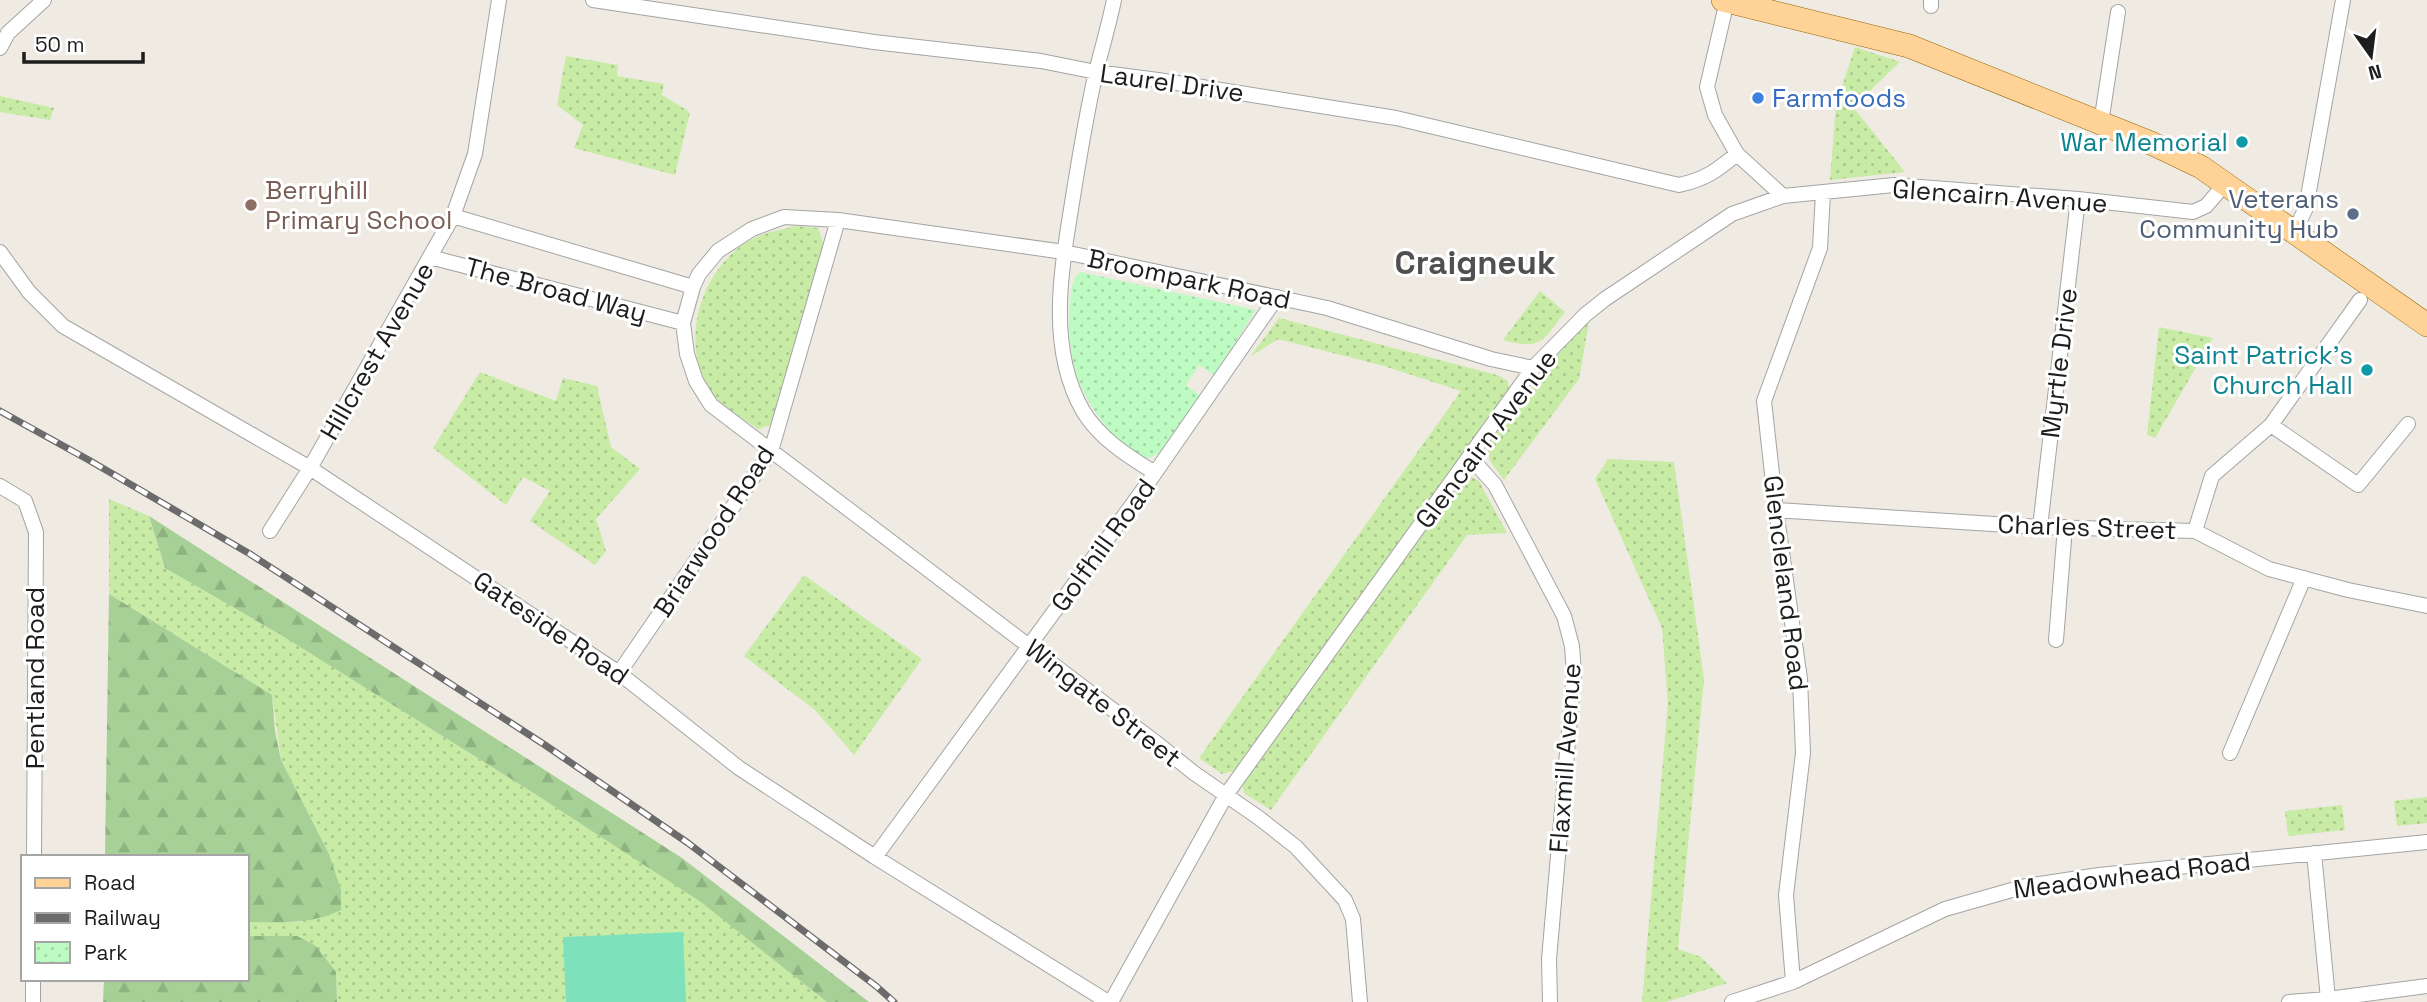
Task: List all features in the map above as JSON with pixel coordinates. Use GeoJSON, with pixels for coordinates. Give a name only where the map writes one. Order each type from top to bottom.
{"type":"FeatureCollection","features":[{"type":"Feature","properties":{"kind":"main road"},"geometry":{"type":"LineString","coordinates":[[1725,0],[1909,46],[2177,155],[2201,167],[2295,230],[2427,325]]}},
{"type":"Feature","properties":{"kind":"street"},"geometry":{"type":"LineString","coordinates":[[0,47],[8,33],[44,0]]}},
{"type":"Feature","properties":{"kind":"street","name":"Hillcrest Avenue"},"geometry":{"type":"LineString","coordinates":[[270,531],[310,468],[453,216],[475,155],[499,0]]}},
{"type":"Feature","properties":{"kind":"street","name":"Laurel Drive"},"geometry":{"type":"LineString","coordinates":[[593,0],[874,42],[1041,61],[1096,72],[1396,118],[1679,185],[1712,174],[1737,153]]}},
{"type":"Feature","properties":{"kind":"street"},"geometry":{"type":"LineString","coordinates":[[1114,0],[1096,72],[1064,252],[1059,311],[1062,353],[1071,385],[1084,413],[1116,448],[1155,473]]}},
{"type":"Feature","properties":{"kind":"street"},"geometry":{"type":"LineString","coordinates":[[1725,0],[1707,87],[1715,115],[1737,153],[1783,196]]}},
{"type":"Feature","properties":{"kind":"street"},"geometry":{"type":"LineString","coordinates":[[2295,230],[2306,208],[2343,0]]}},
{"type":"Feature","properties":{"kind":"street"},"geometry":{"type":"LineString","coordinates":[[2101,123],[2118,12]]}},
{"type":"Feature","properties":{"kind":"street","name":"Glencairn Avenue"},"geometry":{"type":"LineString","coordinates":[[1110,1002],[1226,796],[1533,368],[1605,299],[1732,214],[1783,196],[1894,185],[2078,199],[2193,212],[2206,206],[2225,184]]}},
{"type":"Feature","properties":{"kind":"street","name":"Glencleland Road"},"geometry":{"type":"LineString","coordinates":[[1793,982],[1786,895],[1803,753],[1800,679],[1763,401],[1820,248],[1823,193]]}},
{"type":"Feature","properties":{"kind":"street","name":"Myrtle Drive"},"geometry":{"type":"LineString","coordinates":[[2040,527],[2078,199]]}},
{"type":"Feature","properties":{"kind":"street","name":"The Broad Way"},"geometry":{"type":"LineString","coordinates":[[453,216],[693,287]]}},
{"type":"Feature","properties":{"kind":"street","name":"The Broad Way"},"geometry":{"type":"LineString","coordinates":[[771,451],[711,405],[696,381],[687,354],[683,324],[693,287],[699,274],[718,251],[752,229],[784,217],[838,220]]}},
{"type":"Feature","properties":{"kind":"street","name":"Broompark Road"},"geometry":{"type":"LineString","coordinates":[[838,220],[1064,252],[1327,309],[1491,359],[1533,368]]}},
{"type":"Feature","properties":{"kind":"street","name":"Briarwood Road"},"geometry":{"type":"LineString","coordinates":[[619,673],[771,451],[838,220]]}},
{"type":"Feature","properties":{"kind":"street","name":"Gateside Road"},"geometry":{"type":"LineString","coordinates":[[0,252],[29,292],[63,326],[310,468],[619,673],[739,768],[875,857],[1110,1002]]}},
{"type":"Feature","properties":{"kind":"street","name":"The Broad Way"},"geometry":{"type":"LineString","coordinates":[[430,257],[683,324]]}},
{"type":"Feature","properties":{"kind":"street","name":"Golfhill Road"},"geometry":{"type":"LineString","coordinates":[[875,857],[1155,473],[1277,298]]}},
{"type":"Feature","properties":{"kind":"street"},"geometry":{"type":"LineString","coordinates":[[2195,531],[2212,476],[2271,425],[2360,300]]}},
{"type":"Feature","properties":{"kind":"street"},"geometry":{"type":"LineString","coordinates":[[2271,425],[2358,485],[2408,424]]}},
{"type":"Feature","properties":{"kind":"street","name":"Wingate Street"},"geometry":{"type":"LineString","coordinates":[[771,451],[1296,847],[1345,900],[1353,919],[1360,1002]]}},
{"type":"Feature","properties":{"kind":"street","name":"Flaxmill Avenue"},"geometry":{"type":"LineString","coordinates":[[1470,457],[1495,485],[1564,616],[1572,646],[1574,673],[1549,959],[1550,1002]]}},
{"type":"Feature","properties":{"kind":"street","name":"Pentland Road"},"geometry":{"type":"LineString","coordinates":[[0,486],[25,501],[36,532],[34,855]]}},
{"type":"Feature","properties":{"kind":"street","name":"Charles Street"},"geometry":{"type":"LineString","coordinates":[[1776,510],[2040,527],[2195,531],[2269,569],[2348,590],[2427,606]]}},
{"type":"Feature","properties":{"kind":"street"},"geometry":{"type":"LineString","coordinates":[[2056,640],[2065,527]]}},
{"type":"Feature","properties":{"kind":"street"},"geometry":{"type":"LineString","coordinates":[[2230,753],[2304,578]]}},
{"type":"Feature","properties":{"kind":"street","name":"Meadowhead Road"},"geometry":{"type":"LineString","coordinates":[[1732,1002],[1793,982],[1945,909],[2026,886],[2099,875],[2427,842]]}},
{"type":"Feature","properties":{"kind":"street"},"geometry":{"type":"LineString","coordinates":[[2314,853],[2328,999]]}},
{"type":"Feature","properties":{"kind":"street"},"geometry":{"type":"LineString","coordinates":[[33,981],[33,1002]]}},
{"type":"Feature","properties":{"kind":"street"},"geometry":{"type":"LineString","coordinates":[[2289,1002],[2427,986]]}},
{"type":"Feature","properties":{"kind":"green space"},"geometry":{"type":"Polygon","coordinates":[[[1855,47],[1900,62],[1853,107],[1905,172],[1830,180],[1836,105],[1855,47]]]}},
{"type":"Feature","properties":{"kind":"green space"},"geometry":{"type":"Polygon","coordinates":[[[566,56],[618,65],[617,76],[664,84],[662,95],[690,112],[675,175],[574,148],[583,125],[557,105],[566,56]]]}},
{"type":"Feature","properties":{"kind":"green space"},"geometry":{"type":"Polygon","coordinates":[[[0,96],[54,108],[50,120],[0,112],[0,96]]]}},
{"type":"Feature","properties":{"kind":"green space"},"geometry":{"type":"Polygon","coordinates":[[[795,226],[818,228],[824,245],[771,425],[758,429],[721,403],[705,383],[695,342],[697,322],[710,282],[722,264],[754,238],[795,226]]]}},
{"type":"Feature","properties":{"kind":"green space"},"geometry":{"type":"Polygon","coordinates":[[[1080,272],[1256,310],[1214,375],[1199,365],[1186,385],[1200,395],[1160,452],[1150,457],[1140,457],[1121,444],[1094,410],[1077,377],[1069,320],[1072,285],[1080,272]]]}},
{"type":"Feature","properties":{"kind":"green space"},"geometry":{"type":"Polygon","coordinates":[[[1540,291],[1565,312],[1552,330],[1534,343],[1503,340],[1540,291]]]}},
{"type":"Feature","properties":{"kind":"green space"},"geometry":{"type":"Polygon","coordinates":[[[1279,318],[1497,375],[1508,381],[1509,392],[1234,771],[1222,774],[1199,758],[1461,391],[1384,366],[1278,339],[1250,357],[1279,318]]]}},
{"type":"Feature","properties":{"kind":"green space"},"geometry":{"type":"Polygon","coordinates":[[[1589,322],[1579,379],[1504,480],[1490,461],[1487,443],[1576,332],[1589,322]]]}},
{"type":"Feature","properties":{"kind":"green space"},"geometry":{"type":"Polygon","coordinates":[[[2159,327],[2213,338],[2155,438],[2147,435],[2159,327]]]}},
{"type":"Feature","properties":{"kind":"green space"},"geometry":{"type":"Polygon","coordinates":[[[480,372],[556,401],[563,378],[597,386],[611,447],[640,469],[596,519],[606,551],[595,565],[530,521],[550,491],[523,477],[506,505],[433,448],[480,372]]]}},
{"type":"Feature","properties":{"kind":"green space"},"geometry":{"type":"Polygon","coordinates":[[[1608,459],[1674,462],[1704,679],[1678,949],[1701,957],[1727,983],[1666,1002],[1642,1002],[1668,703],[1662,628],[1595,479],[1608,459]]]}},
{"type":"Feature","properties":{"kind":"green space"},"geometry":{"type":"Polygon","coordinates":[[[1471,477],[1479,481],[1507,533],[1467,535],[1271,810],[1245,794],[1241,782],[1461,480],[1471,477]]]}},
{"type":"Feature","properties":{"kind":"green space"},"geometry":{"type":"Polygon","coordinates":[[[109,499],[149,516],[165,568],[281,635],[702,902],[827,1002],[337,1002],[336,972],[297,936],[248,936],[248,922],[301,922],[329,854],[281,760],[272,695],[109,594],[109,499]]]}},
{"type":"Feature","properties":{"kind":"green space"},"geometry":{"type":"Polygon","coordinates":[[[149,516],[682,858],[869,1002],[827,1002],[701,902],[532,792],[281,635],[165,568],[149,516]]]}},
{"type":"Feature","properties":{"kind":"green space"},"geometry":{"type":"Polygon","coordinates":[[[804,575],[922,659],[854,755],[815,710],[744,656],[804,575]]]}},
{"type":"Feature","properties":{"kind":"green space"},"geometry":{"type":"Polygon","coordinates":[[[109,594],[272,695],[281,760],[329,854],[341,890],[341,910],[307,920],[248,922],[248,855],[105,855],[109,594]]]}},
{"type":"Feature","properties":{"kind":"green space"},"geometry":{"type":"Polygon","coordinates":[[[2427,797],[2427,823],[2397,826],[2394,801],[2427,797]]]}},
{"type":"Feature","properties":{"kind":"green space"},"geometry":{"type":"Polygon","coordinates":[[[2342,805],[2345,830],[2288,836],[2285,811],[2342,805]]]}},
{"type":"Feature","properties":{"kind":"green space"},"geometry":{"type":"Polygon","coordinates":[[[683,932],[686,1002],[566,1002],[563,937],[683,932]]]}},
{"type":"Feature","properties":{"kind":"green space"},"geometry":{"type":"Polygon","coordinates":[[[248,936],[297,936],[316,946],[336,972],[337,1002],[103,1002],[104,981],[248,981],[248,936]]]}},
{"type":"Feature","properties":{"kind":"railway"},"geometry":{"type":"LineString","coordinates":[[0,411],[250,554],[545,745],[688,843],[894,1002]]}},
{"type":"Feature","properties":{"kind":"place","name":"Farmfoods"},"geometry":{"type":"Point","coordinates":[1758,98]}},
{"type":"Feature","properties":{"kind":"place","name":"War Memorial"},"geometry":{"type":"Point","coordinates":[2242,142]}},
{"type":"Feature","properties":{"kind":"place","name":"Berryhill Primary School"},"geometry":{"type":"Point","coordinates":[251,205]}},
{"type":"Feature","properties":{"kind":"place","name":"Veterans Community Hub"},"geometry":{"type":"Point","coordinates":[2353,214]}},
{"type":"Feature","properties":{"kind":"place","name":"Saint Patrick's Church Hall"},"geometry":{"type":"Point","coordinates":[2367,370]}},
{"type":"Feature","properties":{"kind":"district","name":"Craigneuk"},"geometry":{"type":"Point","coordinates":[1475,262]}}]}
